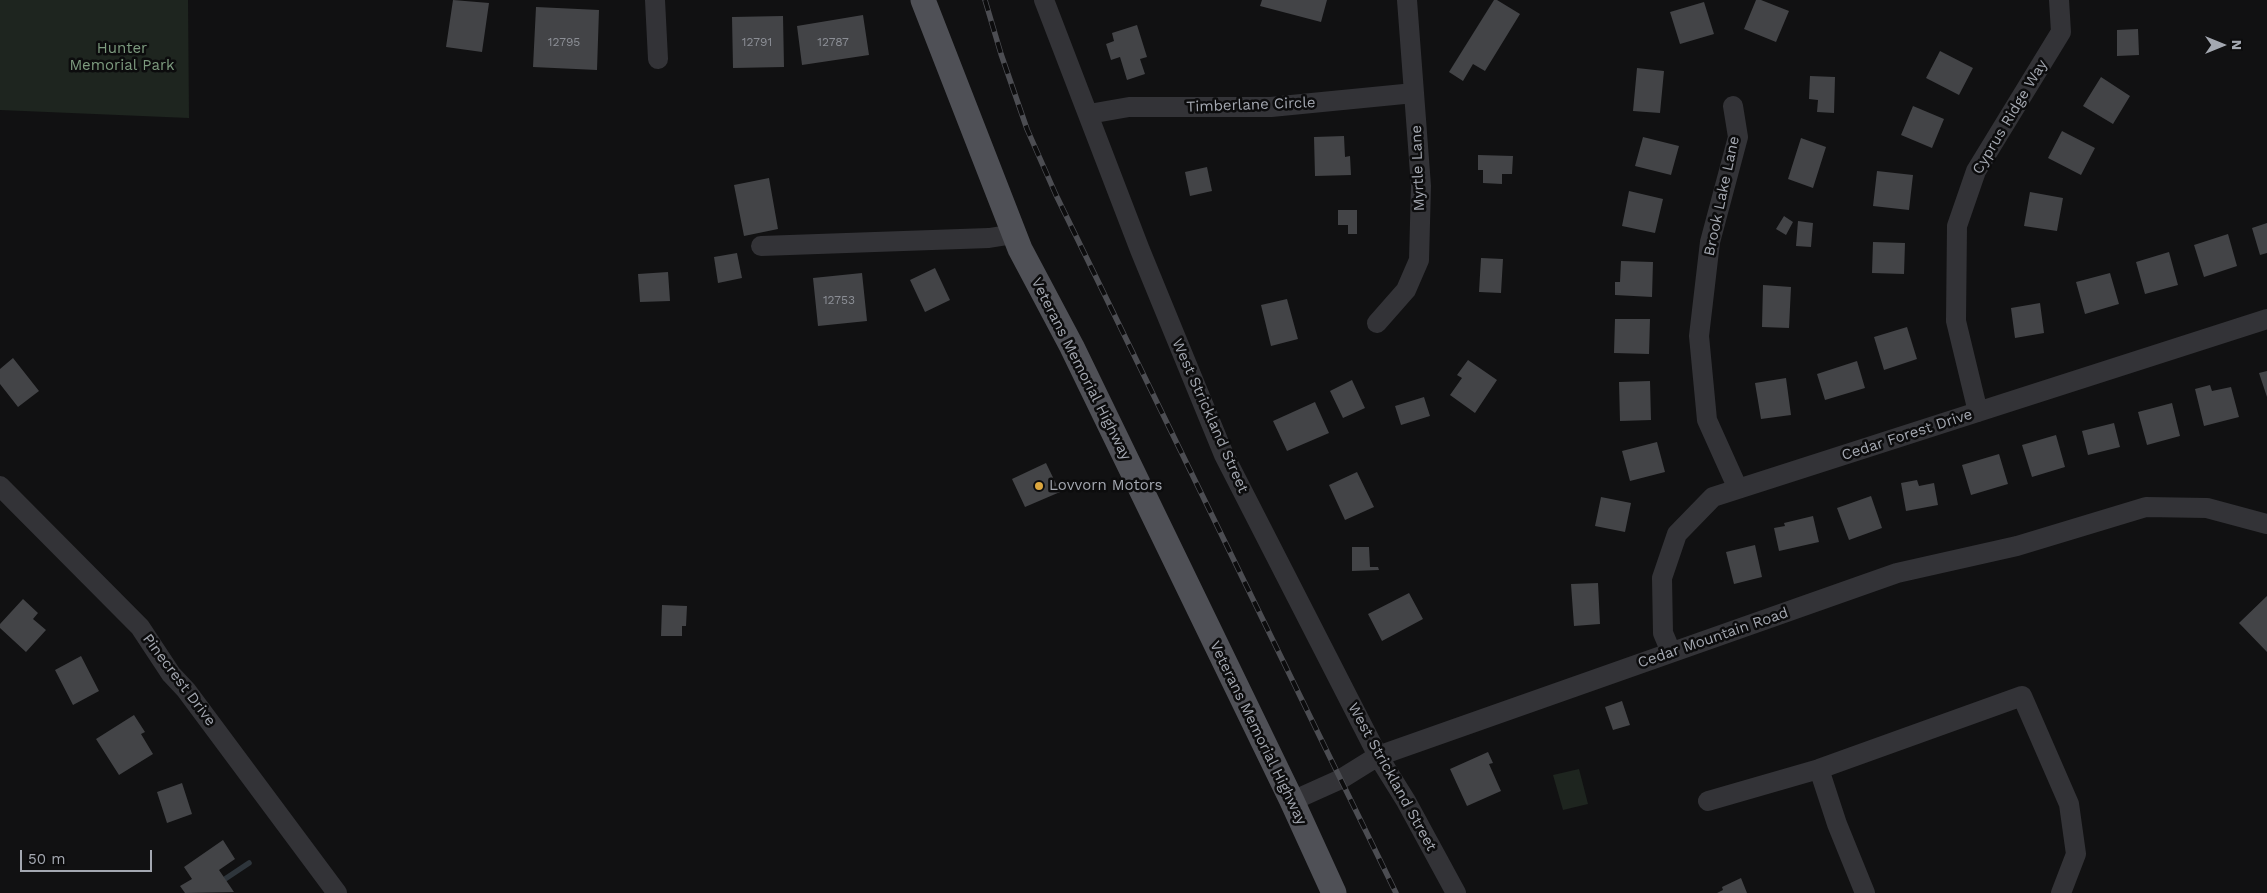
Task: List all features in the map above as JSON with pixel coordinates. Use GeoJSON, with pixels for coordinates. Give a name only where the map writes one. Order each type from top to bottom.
{"type":"FeatureCollection","features":[{"type":"Feature","properties":{"kind":"main road","name":"Veterans Memorial Highway"},"geometry":{"type":"LineString","coordinates":[[923,0],[1014,234],[1072,347],[1292,801],[1334,893]]}},
{"type":"Feature","properties":{"kind":"street"},"geometry":{"type":"LineString","coordinates":[[655,0],[658,59]]}},
{"type":"Feature","properties":{"kind":"street","name":"West Strickland Street"},"geometry":{"type":"LineString","coordinates":[[1044,0],[1140,250],[1224,455],[1378,756],[1406,801],[1456,893]]}},
{"type":"Feature","properties":{"kind":"street","name":"Myrtle Lane"},"geometry":{"type":"LineString","coordinates":[[1377,323],[1406,290],[1419,260],[1421,186],[1407,0]]}},
{"type":"Feature","properties":{"kind":"street","name":"Cyprus Ridge Way"},"geometry":{"type":"LineString","coordinates":[[1978,412],[1956,322],[1957,226],[1976,171],[2061,32],[2059,0]]}},
{"type":"Feature","properties":{"kind":"street","name":"Timberlane Circle"},"geometry":{"type":"LineString","coordinates":[[1088,114],[1129,107],[1271,107],[1414,93]]}},
{"type":"Feature","properties":{"kind":"street","name":"Brook Lake Lane"},"geometry":{"type":"LineString","coordinates":[[1734,106],[1738,136],[1710,242],[1699,336],[1707,420],[1738,489]]}},
{"type":"Feature","properties":{"kind":"street"},"geometry":{"type":"LineString","coordinates":[[762,246],[989,238],[1014,234]]}},
{"type":"Feature","properties":{"kind":"street","name":"Cedar Forest Drive"},"geometry":{"type":"LineString","coordinates":[[1671,652],[1663,633],[1662,578],[1677,534],[1712,497],[2267,319]]}},
{"type":"Feature","properties":{"kind":"street","name":"Pinecrest Drive"},"geometry":{"type":"LineString","coordinates":[[0,486],[140,627],[171,674],[192,698],[337,893]]}},
{"type":"Feature","properties":{"kind":"street","name":"Cedar Mountain Road"},"geometry":{"type":"LineString","coordinates":[[1292,801],[1341,779],[1378,756],[1897,574],[2017,546],[2146,507],[2207,508],[2267,524]]}},
{"type":"Feature","properties":{"kind":"street"},"geometry":{"type":"LineString","coordinates":[[1708,801],[1819,769],[2022,696],[2069,804],[2076,854],[2061,893]]}},
{"type":"Feature","properties":{"kind":"street"},"geometry":{"type":"LineString","coordinates":[[1819,769],[1837,824],[1865,893]]}},
{"type":"Feature","properties":{"kind":"green space","name":"Hunter Memorial Park"},"geometry":{"type":"Polygon","coordinates":[[[0,0],[188,0],[189,118],[0,110],[0,0]]]}},
{"type":"Feature","properties":{"kind":"green space"},"geometry":{"type":"Polygon","coordinates":[[[1579,769],[1588,804],[1563,810],[1553,775],[1579,769]]]}},
{"type":"Feature","properties":{"kind":"building"},"geometry":{"type":"Polygon","coordinates":[[[453,0],[489,3],[482,52],[446,47],[453,0]]]}},
{"type":"Feature","properties":{"kind":"building"},"geometry":{"type":"Polygon","coordinates":[[[1262,0],[1327,0],[1321,22],[1260,6],[1262,0]]]}},
{"type":"Feature","properties":{"kind":"building"},"geometry":{"type":"Polygon","coordinates":[[[1494,0],[1520,14],[1485,71],[1473,64],[1463,81],[1449,72],[1494,0]]]}},
{"type":"Feature","properties":{"kind":"building"},"geometry":{"type":"Polygon","coordinates":[[[1756,0],[1761,0],[1789,11],[1776,42],[1744,29],[1756,0]]]}},
{"type":"Feature","properties":{"kind":"building"},"geometry":{"type":"Polygon","coordinates":[[[1704,2],[1714,34],[1680,44],[1670,12],[1704,2]]]}},
{"type":"Feature","properties":{"kind":"building"},"geometry":{"type":"Polygon","coordinates":[[[536,7],[599,10],[597,70],[533,67],[536,7]]]}},
{"type":"Feature","properties":{"kind":"building"},"geometry":{"type":"Polygon","coordinates":[[[863,15],[869,55],[802,65],[797,26],[863,15]]]}},
{"type":"Feature","properties":{"kind":"building"},"geometry":{"type":"Polygon","coordinates":[[[783,16],[784,67],[733,68],[732,17],[783,16]]]}},
{"type":"Feature","properties":{"kind":"building"},"geometry":{"type":"Polygon","coordinates":[[[1137,25],[1147,57],[1140,59],[1145,74],[1127,80],[1120,57],[1111,60],[1106,44],[1114,41],[1112,33],[1137,25]]]}},
{"type":"Feature","properties":{"kind":"building"},"geometry":{"type":"Polygon","coordinates":[[[2138,29],[2139,55],[2117,56],[2117,30],[2138,29]]]}},
{"type":"Feature","properties":{"kind":"building"},"geometry":{"type":"Polygon","coordinates":[[[1940,51],[1973,68],[1959,95],[1926,78],[1940,51]]]}},
{"type":"Feature","properties":{"kind":"building"},"geometry":{"type":"Polygon","coordinates":[[[1637,68],[1664,71],[1660,113],[1633,111],[1637,68]]]}},
{"type":"Feature","properties":{"kind":"building"},"geometry":{"type":"Polygon","coordinates":[[[1810,76],[1835,77],[1834,113],[1817,112],[1818,100],[1809,99],[1810,76]]]}},
{"type":"Feature","properties":{"kind":"building"},"geometry":{"type":"Polygon","coordinates":[[[2101,77],[2130,96],[2113,124],[2083,106],[2101,77]]]}},
{"type":"Feature","properties":{"kind":"building"},"geometry":{"type":"Polygon","coordinates":[[[1913,106],[1944,119],[1932,148],[1901,135],[1913,106]]]}},
{"type":"Feature","properties":{"kind":"building"},"geometry":{"type":"Polygon","coordinates":[[[2062,131],[2095,148],[2081,175],[2048,158],[2062,131]]]}},
{"type":"Feature","properties":{"kind":"building"},"geometry":{"type":"Polygon","coordinates":[[[1344,136],[1345,157],[1350,156],[1351,175],[1315,176],[1314,137],[1344,136]]]}},
{"type":"Feature","properties":{"kind":"building"},"geometry":{"type":"Polygon","coordinates":[[[1643,137],[1679,146],[1671,175],[1635,166],[1643,137]]]}},
{"type":"Feature","properties":{"kind":"building"},"geometry":{"type":"Polygon","coordinates":[[[1801,138],[1826,147],[1813,188],[1788,179],[1801,138]]]}},
{"type":"Feature","properties":{"kind":"building"},"geometry":{"type":"Polygon","coordinates":[[[1478,155],[1513,156],[1512,174],[1502,174],[1502,184],[1483,183],[1483,170],[1478,170],[1478,155]]]}},
{"type":"Feature","properties":{"kind":"building"},"geometry":{"type":"Polygon","coordinates":[[[1207,167],[1212,191],[1190,196],[1185,172],[1207,167]]]}},
{"type":"Feature","properties":{"kind":"building"},"geometry":{"type":"Polygon","coordinates":[[[1877,171],[1913,175],[1909,210],[1873,206],[1877,171]]]}},
{"type":"Feature","properties":{"kind":"building"},"geometry":{"type":"Polygon","coordinates":[[[769,178],[778,229],[744,236],[734,185],[769,178]]]}},
{"type":"Feature","properties":{"kind":"building"},"geometry":{"type":"Polygon","coordinates":[[[1629,191],[1663,199],[1655,233],[1622,226],[1629,191]]]}},
{"type":"Feature","properties":{"kind":"building"},"geometry":{"type":"Polygon","coordinates":[[[2030,192],[2063,198],[2057,231],[2024,226],[2030,192]]]}},
{"type":"Feature","properties":{"kind":"building"},"geometry":{"type":"Polygon","coordinates":[[[1338,210],[1357,210],[1357,234],[1348,234],[1348,225],[1338,225],[1338,210]]]}},
{"type":"Feature","properties":{"kind":"building"},"geometry":{"type":"Polygon","coordinates":[[[1784,216],[1793,222],[1786,235],[1776,229],[1784,216]]]}},
{"type":"Feature","properties":{"kind":"building"},"geometry":{"type":"Polygon","coordinates":[[[1798,221],[1813,223],[1811,247],[1796,246],[1798,221]]]}},
{"type":"Feature","properties":{"kind":"building"},"geometry":{"type":"Polygon","coordinates":[[[2267,223],[2267,253],[2260,255],[2252,228],[2267,223]]]}},
{"type":"Feature","properties":{"kind":"building"},"geometry":{"type":"Polygon","coordinates":[[[2228,234],[2237,266],[2204,277],[2194,245],[2228,234]]]}},
{"type":"Feature","properties":{"kind":"building"},"geometry":{"type":"Polygon","coordinates":[[[1873,242],[1905,243],[1904,274],[1872,273],[1873,242]]]}},
{"type":"Feature","properties":{"kind":"building"},"geometry":{"type":"Polygon","coordinates":[[[2169,252],[2178,285],[2145,294],[2136,262],[2169,252]]]}},
{"type":"Feature","properties":{"kind":"building"},"geometry":{"type":"Polygon","coordinates":[[[737,253],[742,278],[718,283],[714,257],[737,253]]]}},
{"type":"Feature","properties":{"kind":"building"},"geometry":{"type":"Polygon","coordinates":[[[1481,258],[1503,259],[1501,293],[1479,292],[1481,258]]]}},
{"type":"Feature","properties":{"kind":"building"},"geometry":{"type":"Polygon","coordinates":[[[1621,261],[1653,262],[1652,297],[1615,295],[1615,282],[1620,282],[1621,261]]]}},
{"type":"Feature","properties":{"kind":"building"},"geometry":{"type":"Polygon","coordinates":[[[935,268],[950,300],[925,312],[910,280],[935,268]]]}},
{"type":"Feature","properties":{"kind":"building"},"geometry":{"type":"Polygon","coordinates":[[[668,272],[670,301],[640,302],[638,274],[668,272]]]}},
{"type":"Feature","properties":{"kind":"building"},"geometry":{"type":"Polygon","coordinates":[[[862,273],[867,321],[818,326],[813,278],[862,273]]]}},
{"type":"Feature","properties":{"kind":"building"},"geometry":{"type":"Polygon","coordinates":[[[2110,273],[2119,304],[2085,314],[2076,282],[2110,273]]]}},
{"type":"Feature","properties":{"kind":"building"},"geometry":{"type":"Polygon","coordinates":[[[1763,285],[1791,287],[1789,328],[1762,327],[1763,285]]]}},
{"type":"Feature","properties":{"kind":"building"},"geometry":{"type":"Polygon","coordinates":[[[1287,299],[1298,339],[1271,346],[1261,305],[1287,299]]]}},
{"type":"Feature","properties":{"kind":"building"},"geometry":{"type":"Polygon","coordinates":[[[2040,303],[2044,333],[2015,338],[2011,308],[2040,303]]]}},
{"type":"Feature","properties":{"kind":"building"},"geometry":{"type":"Polygon","coordinates":[[[1615,319],[1650,319],[1649,354],[1614,353],[1615,319]]]}},
{"type":"Feature","properties":{"kind":"building"},"geometry":{"type":"Polygon","coordinates":[[[1907,327],[1917,359],[1884,370],[1874,337],[1907,327]]]}},
{"type":"Feature","properties":{"kind":"building"},"geometry":{"type":"Polygon","coordinates":[[[13,358],[39,391],[18,407],[0,384],[0,369],[13,358]]]}},
{"type":"Feature","properties":{"kind":"building"},"geometry":{"type":"Polygon","coordinates":[[[1468,360],[1497,380],[1475,413],[1450,395],[1462,378],[1457,375],[1468,360]]]}},
{"type":"Feature","properties":{"kind":"building"},"geometry":{"type":"Polygon","coordinates":[[[1857,361],[1865,388],[1825,400],[1817,374],[1857,361]]]}},
{"type":"Feature","properties":{"kind":"building"},"geometry":{"type":"Polygon","coordinates":[[[2267,371],[2267,397],[2259,373],[2267,371]]]}},
{"type":"Feature","properties":{"kind":"building"},"geometry":{"type":"Polygon","coordinates":[[[1786,378],[1791,415],[1761,419],[1755,383],[1786,378]]]}},
{"type":"Feature","properties":{"kind":"building"},"geometry":{"type":"Polygon","coordinates":[[[1352,380],[1365,408],[1343,418],[1330,391],[1352,380]]]}},
{"type":"Feature","properties":{"kind":"building"},"geometry":{"type":"Polygon","coordinates":[[[1650,381],[1651,420],[1620,421],[1619,382],[1650,381]]]}},
{"type":"Feature","properties":{"kind":"building"},"geometry":{"type":"Polygon","coordinates":[[[2210,385],[2212,391],[2231,387],[2239,417],[2204,426],[2195,389],[2210,385]]]}},
{"type":"Feature","properties":{"kind":"building"},"geometry":{"type":"Polygon","coordinates":[[[1424,397],[1430,416],[1401,425],[1395,406],[1424,397]]]}},
{"type":"Feature","properties":{"kind":"building"},"geometry":{"type":"Polygon","coordinates":[[[1315,402],[1329,433],[1287,451],[1273,421],[1315,402]]]}},
{"type":"Feature","properties":{"kind":"building"},"geometry":{"type":"Polygon","coordinates":[[[2172,403],[2180,436],[2147,445],[2138,412],[2172,403]]]}},
{"type":"Feature","properties":{"kind":"building"},"geometry":{"type":"Polygon","coordinates":[[[2114,423],[2120,447],[2088,455],[2082,431],[2114,423]]]}},
{"type":"Feature","properties":{"kind":"building"},"geometry":{"type":"Polygon","coordinates":[[[2056,435],[2065,467],[2032,477],[2022,445],[2056,435]]]}},
{"type":"Feature","properties":{"kind":"building"},"geometry":{"type":"Polygon","coordinates":[[[1657,442],[1665,472],[1630,481],[1622,451],[1657,442]]]}},
{"type":"Feature","properties":{"kind":"building"},"geometry":{"type":"Polygon","coordinates":[[[1999,454],[2008,484],[1971,495],[1962,465],[1999,454]]]}},
{"type":"Feature","properties":{"kind":"building"},"geometry":{"type":"Polygon","coordinates":[[[1046,463],[1060,492],[1025,507],[1012,479],[1046,463]]]}},
{"type":"Feature","properties":{"kind":"building"},"geometry":{"type":"Polygon","coordinates":[[[1357,472],[1374,507],[1345,520],[1329,485],[1357,472]]]}},
{"type":"Feature","properties":{"kind":"building"},"geometry":{"type":"Polygon","coordinates":[[[1917,480],[1919,486],[1934,483],[1938,505],[1906,511],[1901,483],[1917,480]]]}},
{"type":"Feature","properties":{"kind":"building"},"geometry":{"type":"Polygon","coordinates":[[[1871,496],[1882,528],[1849,540],[1837,508],[1871,496]]]}},
{"type":"Feature","properties":{"kind":"building"},"geometry":{"type":"Polygon","coordinates":[[[1601,497],[1631,503],[1625,532],[1595,526],[1601,497]]]}},
{"type":"Feature","properties":{"kind":"building"},"geometry":{"type":"Polygon","coordinates":[[[1813,516],[1819,542],[1779,551],[1774,528],[1785,526],[1784,523],[1813,516]]]}},
{"type":"Feature","properties":{"kind":"building"},"geometry":{"type":"Polygon","coordinates":[[[1755,545],[1762,577],[1734,584],[1726,552],[1755,545]]]}},
{"type":"Feature","properties":{"kind":"building"},"geometry":{"type":"Polygon","coordinates":[[[1352,547],[1369,547],[1370,567],[1378,567],[1379,570],[1352,571],[1352,547]]]}},
{"type":"Feature","properties":{"kind":"building"},"geometry":{"type":"Polygon","coordinates":[[[1598,583],[1600,624],[1574,626],[1571,584],[1598,583]]]}},
{"type":"Feature","properties":{"kind":"building"},"geometry":{"type":"Polygon","coordinates":[[[1409,593],[1423,619],[1382,641],[1368,614],[1409,593]]]}},
{"type":"Feature","properties":{"kind":"building"},"geometry":{"type":"Polygon","coordinates":[[[2267,596],[2267,652],[2239,623],[2267,596]]]}},
{"type":"Feature","properties":{"kind":"building"},"geometry":{"type":"Polygon","coordinates":[[[23,599],[38,613],[33,619],[46,630],[26,652],[0,628],[0,624],[23,599]]]}},
{"type":"Feature","properties":{"kind":"building"},"geometry":{"type":"Polygon","coordinates":[[[662,605],[687,606],[686,626],[682,626],[682,636],[661,636],[662,605]]]}},
{"type":"Feature","properties":{"kind":"building"},"geometry":{"type":"Polygon","coordinates":[[[81,656],[99,691],[73,705],[55,670],[81,656]]]}},
{"type":"Feature","properties":{"kind":"building"},"geometry":{"type":"Polygon","coordinates":[[[1622,701],[1630,725],[1613,730],[1605,707],[1622,701]]]}},
{"type":"Feature","properties":{"kind":"building"},"geometry":{"type":"Polygon","coordinates":[[[134,715],[145,732],[141,734],[153,754],[119,775],[96,739],[134,715]]]}},
{"type":"Feature","properties":{"kind":"building"},"geometry":{"type":"Polygon","coordinates":[[[1488,752],[1493,763],[1489,764],[1501,791],[1467,806],[1450,769],[1488,752]]]}},
{"type":"Feature","properties":{"kind":"building"},"geometry":{"type":"Polygon","coordinates":[[[182,783],[192,814],[167,823],[157,792],[182,783]]]}},
{"type":"Feature","properties":{"kind":"building"},"geometry":{"type":"Polygon","coordinates":[[[223,840],[235,859],[219,870],[234,892],[185,893],[180,886],[192,879],[184,867],[223,840]]]}},
{"type":"Feature","properties":{"kind":"building"},"geometry":{"type":"Polygon","coordinates":[[[1741,878],[1747,893],[1717,893],[1723,890],[1722,887],[1741,878]]]}},
{"type":"Feature","properties":{"kind":"waterway"},"geometry":{"type":"LineString","coordinates":[[219,883],[249,863]]}},
{"type":"Feature","properties":{"kind":"railway"},"geometry":{"type":"LineString","coordinates":[[985,0],[1001,54],[1027,129],[1056,195],[1396,893]]}},
{"type":"Feature","properties":{"kind":"place","name":"Lovvorn Motors"},"geometry":{"type":"Point","coordinates":[1039,486]}}]}
